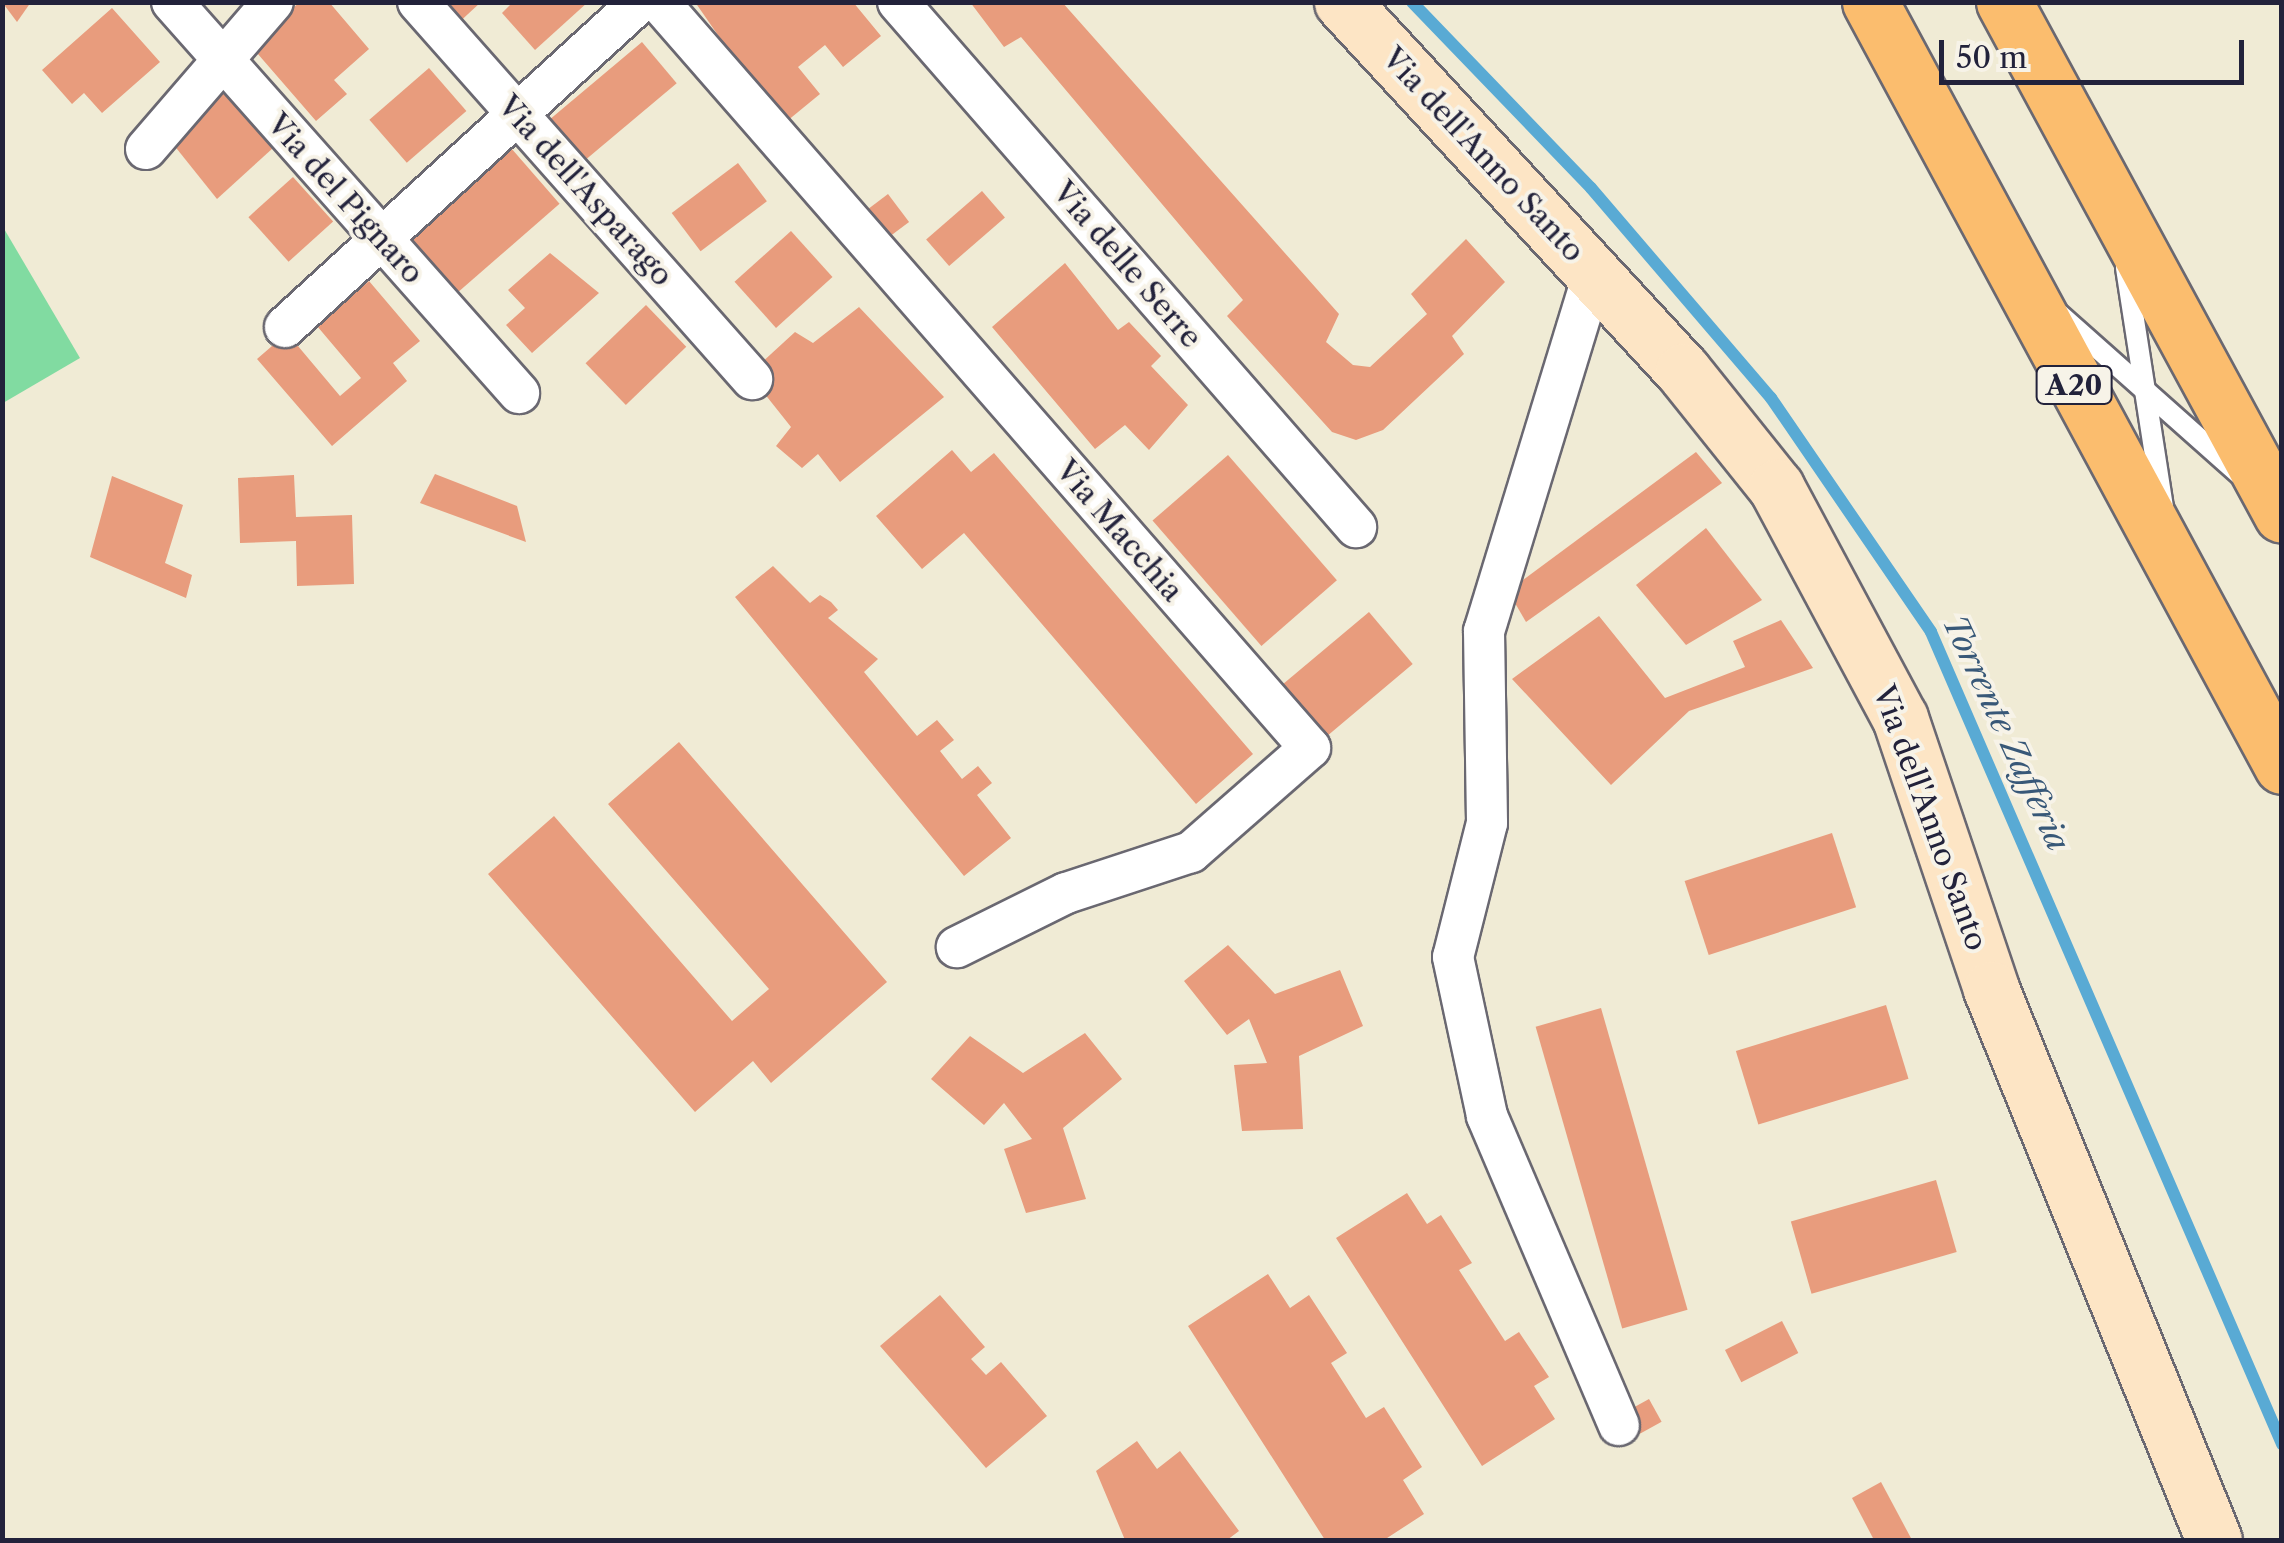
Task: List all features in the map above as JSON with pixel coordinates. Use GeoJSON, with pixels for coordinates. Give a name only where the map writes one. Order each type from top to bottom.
{"type":"FeatureCollection","features":[{"type":"Feature","properties":{"kind":"highway","name":"A20"},"geometry":{"type":"LineString","coordinates":[[1870,2],[2282,766]]}},
{"type":"Feature","properties":{"kind":"highway"},"geometry":{"type":"LineString","coordinates":[[2004,2],[2280,512]]}},
{"type":"Feature","properties":{"kind":"street","name":"Via del Pignaro"},"geometry":{"type":"LineString","coordinates":[[172,2],[520,394]]}},
{"type":"Feature","properties":{"kind":"street"},"geometry":{"type":"LineString","coordinates":[[146,149],[273,2]]}},
{"type":"Feature","properties":{"kind":"street","name":"Via dell'Asparago"},"geometry":{"type":"LineString","coordinates":[[418,2],[752,379]]}},
{"type":"Feature","properties":{"kind":"street"},"geometry":{"type":"LineString","coordinates":[[285,326],[640,2]]}},
{"type":"Feature","properties":{"kind":"street","name":"Via Macchia"},"geometry":{"type":"LineString","coordinates":[[659,2],[1310,748],[1191,852],[1066,893],[956,948]]}},
{"type":"Feature","properties":{"kind":"street","name":"Via delle Serre"},"geometry":{"type":"LineString","coordinates":[[898,2],[1356,527]]}},
{"type":"Feature","properties":{"kind":"street","name":"Via dell'Anno Santo"},"geometry":{"type":"LineString","coordinates":[[1342,2],[1593,274],[1776,486],[1900,718],[1991,990],[2214,1540]]}},
{"type":"Feature","properties":{"kind":"street"},"geometry":{"type":"LineString","coordinates":[[1593,274],[1484,631],[1488,824],[1454,940],[1453,990],[1487,1116],[1620,1425]]}},
{"type":"Feature","properties":{"kind":"lane"},"geometry":{"type":"LineString","coordinates":[[2117,211],[2173,568]]}},
{"type":"Feature","properties":{"kind":"lane"},"geometry":{"type":"LineString","coordinates":[[2014,274],[2280,512]]}},
{"type":"Feature","properties":{"kind":"green space"},"geometry":{"type":"Polygon","coordinates":[[[3,227],[80,358],[2,403],[3,227]]]}},
{"type":"Feature","properties":{"kind":"building"},"geometry":{"type":"Polygon","coordinates":[[[2,2],[31,2],[17,22],[2,2]]]}},
{"type":"Feature","properties":{"kind":"building"},"geometry":{"type":"Polygon","coordinates":[[[300,2],[329,2],[369,49],[334,80],[347,94],[316,121],[250,45],[300,2]]]}},
{"type":"Feature","properties":{"kind":"building"},"geometry":{"type":"Polygon","coordinates":[[[433,2],[481,2],[454,27],[433,2]]]}},
{"type":"Feature","properties":{"kind":"building"},"geometry":{"type":"Polygon","coordinates":[[[513,2],[588,2],[535,50],[502,13],[513,2]]]}},
{"type":"Feature","properties":{"kind":"building"},"geometry":{"type":"Polygon","coordinates":[[[695,2],[853,2],[881,36],[843,67],[825,45],[798,67],[820,94],[781,126],[695,2]]]}},
{"type":"Feature","properties":{"kind":"building"},"geometry":{"type":"Polygon","coordinates":[[[970,2],[1062,2],[1339,314],[1326,342],[1353,365],[1370,367],[1427,314],[1411,294],[1466,239],[1505,282],[1452,336],[1464,354],[1383,430],[1356,440],[1332,432],[1227,316],[1243,300],[1021,37],[1004,47],[970,2]]]}},
{"type":"Feature","properties":{"kind":"building"},"geometry":{"type":"Polygon","coordinates":[[[112,8],[160,62],[102,113],[84,93],[72,104],[42,70],[112,8]]]}},
{"type":"Feature","properties":{"kind":"building"},"geometry":{"type":"Polygon","coordinates":[[[642,42],[677,83],[582,163],[547,122],[642,42]]]}},
{"type":"Feature","properties":{"kind":"building"},"geometry":{"type":"Polygon","coordinates":[[[429,68],[466,111],[407,163],[369,120],[429,68]]]}},
{"type":"Feature","properties":{"kind":"building"},"geometry":{"type":"Polygon","coordinates":[[[212,79],[273,148],[217,199],[169,139],[212,79]]]}},
{"type":"Feature","properties":{"kind":"building"},"geometry":{"type":"Polygon","coordinates":[[[511,148],[560,204],[452,298],[403,242],[511,148]]]}},
{"type":"Feature","properties":{"kind":"building"},"geometry":{"type":"Polygon","coordinates":[[[738,163],[767,201],[701,251],[672,213],[738,163]]]}},
{"type":"Feature","properties":{"kind":"building"},"geometry":{"type":"Polygon","coordinates":[[[293,177],[333,222],[289,262],[248,217],[293,177]]]}},
{"type":"Feature","properties":{"kind":"building"},"geometry":{"type":"Polygon","coordinates":[[[982,191],[1005,217],[949,266],[926,240],[982,191]]]}},
{"type":"Feature","properties":{"kind":"building"},"geometry":{"type":"Polygon","coordinates":[[[888,194],[909,222],[880,244],[859,216],[888,194]]]}},
{"type":"Feature","properties":{"kind":"building"},"geometry":{"type":"Polygon","coordinates":[[[791,231],[832,277],[776,328],[735,282],[791,231]]]}},
{"type":"Feature","properties":{"kind":"building"},"geometry":{"type":"Polygon","coordinates":[[[550,253],[599,293],[532,353],[506,325],[525,308],[508,290],[550,253]]]}},
{"type":"Feature","properties":{"kind":"building"},"geometry":{"type":"Polygon","coordinates":[[[1065,263],[1118,330],[1129,322],[1161,356],[1151,366],[1188,405],[1149,450],[1125,425],[1095,449],[992,327],[1065,263]]]}},
{"type":"Feature","properties":{"kind":"building"},"geometry":{"type":"Polygon","coordinates":[[[369,281],[420,341],[393,363],[407,381],[332,446],[257,359],[287,333],[340,396],[361,378],[317,326],[369,281]]]}},
{"type":"Feature","properties":{"kind":"building"},"geometry":{"type":"Polygon","coordinates":[[[646,305],[686,347],[626,405],[586,363],[646,305]]]}},
{"type":"Feature","properties":{"kind":"building"},"geometry":{"type":"Polygon","coordinates":[[[859,307],[944,397],[840,482],[818,454],[802,468],[776,446],[791,427],[749,374],[795,332],[813,343],[859,307]]]}},
{"type":"Feature","properties":{"kind":"building"},"geometry":{"type":"Polygon","coordinates":[[[952,450],[971,472],[994,453],[1253,754],[1196,804],[964,533],[922,569],[876,516],[952,450]]]}},
{"type":"Feature","properties":{"kind":"building"},"geometry":{"type":"Polygon","coordinates":[[[1696,452],[1722,483],[1526,622],[1508,591],[1696,452]]]}},
{"type":"Feature","properties":{"kind":"building"},"geometry":{"type":"Polygon","coordinates":[[[1228,455],[1337,580],[1261,646],[1153,521],[1228,455]]]}},
{"type":"Feature","properties":{"kind":"building"},"geometry":{"type":"Polygon","coordinates":[[[435,474],[517,506],[526,542],[420,503],[435,474]]]}},
{"type":"Feature","properties":{"kind":"building"},"geometry":{"type":"Polygon","coordinates":[[[294,475],[296,517],[352,515],[354,584],[297,586],[296,541],[240,543],[238,478],[294,475]]]}},
{"type":"Feature","properties":{"kind":"building"},"geometry":{"type":"Polygon","coordinates":[[[112,476],[183,505],[165,563],[192,575],[186,598],[90,557],[112,476]]]}},
{"type":"Feature","properties":{"kind":"building"},"geometry":{"type":"Polygon","coordinates":[[[1706,528],[1762,600],[1686,645],[1636,585],[1706,528]]]}},
{"type":"Feature","properties":{"kind":"building"},"geometry":{"type":"Polygon","coordinates":[[[773,566],[810,603],[820,595],[838,610],[828,618],[878,659],[864,672],[917,736],[937,720],[954,740],[940,751],[962,779],[978,766],[992,783],[977,795],[1011,838],[964,876],[735,597],[773,566]]]}},
{"type":"Feature","properties":{"kind":"building"},"geometry":{"type":"Polygon","coordinates":[[[1369,612],[1413,664],[1318,743],[1275,691],[1369,612]]]}},
{"type":"Feature","properties":{"kind":"building"},"geometry":{"type":"Polygon","coordinates":[[[1599,616],[1665,698],[1745,667],[1733,641],[1781,620],[1813,668],[1689,711],[1611,785],[1512,679],[1599,616]]]}},
{"type":"Feature","properties":{"kind":"building"},"geometry":{"type":"Polygon","coordinates":[[[679,742],[887,982],[771,1083],[753,1061],[695,1112],[488,874],[554,816],[732,1021],[769,989],[608,804],[679,742]]]}},
{"type":"Feature","properties":{"kind":"building"},"geometry":{"type":"Polygon","coordinates":[[[1832,833],[1856,907],[1709,955],[1685,881],[1832,833]]]}},
{"type":"Feature","properties":{"kind":"building"},"geometry":{"type":"Polygon","coordinates":[[[1228,945],[1275,994],[1340,970],[1363,1026],[1299,1056],[1303,1129],[1242,1131],[1234,1065],[1267,1063],[1249,1019],[1227,1035],[1184,981],[1228,945]]]}},
{"type":"Feature","properties":{"kind":"building"},"geometry":{"type":"Polygon","coordinates":[[[1886,1005],[1909,1079],[1758,1125],[1736,1051],[1886,1005]]]}},
{"type":"Feature","properties":{"kind":"building"},"geometry":{"type":"Polygon","coordinates":[[[1601,1008],[1688,1310],[1622,1329],[1536,1027],[1601,1008]]]}},
{"type":"Feature","properties":{"kind":"building"},"geometry":{"type":"Polygon","coordinates":[[[1085,1033],[1122,1079],[1063,1128],[1086,1199],[1026,1213],[1004,1149],[1032,1139],[1004,1103],[984,1125],[931,1079],[970,1036],[1023,1073],[1085,1033]]]}},
{"type":"Feature","properties":{"kind":"building"},"geometry":{"type":"Polygon","coordinates":[[[1936,1180],[1957,1252],[1812,1294],[1791,1222],[1936,1180]]]}},
{"type":"Feature","properties":{"kind":"building"},"geometry":{"type":"Polygon","coordinates":[[[1407,1193],[1427,1224],[1441,1215],[1472,1263],[1459,1270],[1505,1341],[1519,1332],[1549,1377],[1534,1386],[1555,1419],[1482,1466],[1336,1238],[1407,1193]]]}},
{"type":"Feature","properties":{"kind":"building"},"geometry":{"type":"Polygon","coordinates":[[[1268,1274],[1290,1308],[1309,1295],[1347,1353],[1331,1363],[1366,1418],[1384,1407],[1422,1467],[1403,1480],[1424,1514],[1384,1540],[1325,1540],[1188,1326],[1268,1274]]]}},
{"type":"Feature","properties":{"kind":"building"},"geometry":{"type":"Polygon","coordinates":[[[940,1295],[985,1347],[971,1359],[986,1375],[1001,1362],[1047,1416],[986,1468],[880,1346],[940,1295]]]}},
{"type":"Feature","properties":{"kind":"building"},"geometry":{"type":"Polygon","coordinates":[[[1782,1321],[1798,1353],[1741,1382],[1725,1350],[1782,1321]]]}},
{"type":"Feature","properties":{"kind":"building"},"geometry":{"type":"Polygon","coordinates":[[[1649,1399],[1662,1422],[1634,1437],[1622,1414],[1649,1399]]]}},
{"type":"Feature","properties":{"kind":"building"},"geometry":{"type":"Polygon","coordinates":[[[1137,1441],[1157,1469],[1180,1451],[1239,1531],[1227,1540],[1125,1540],[1096,1471],[1137,1441]]]}},
{"type":"Feature","properties":{"kind":"building"},"geometry":{"type":"Polygon","coordinates":[[[1881,1482],[1912,1540],[1874,1540],[1852,1498],[1881,1482]]]}},
{"type":"Feature","properties":{"kind":"waterway","name":"Torrente Zafferia"},"geometry":{"type":"LineString","coordinates":[[1412,2],[1591,188],[1771,398],[1931,632],[2282,1444]]}}]}
